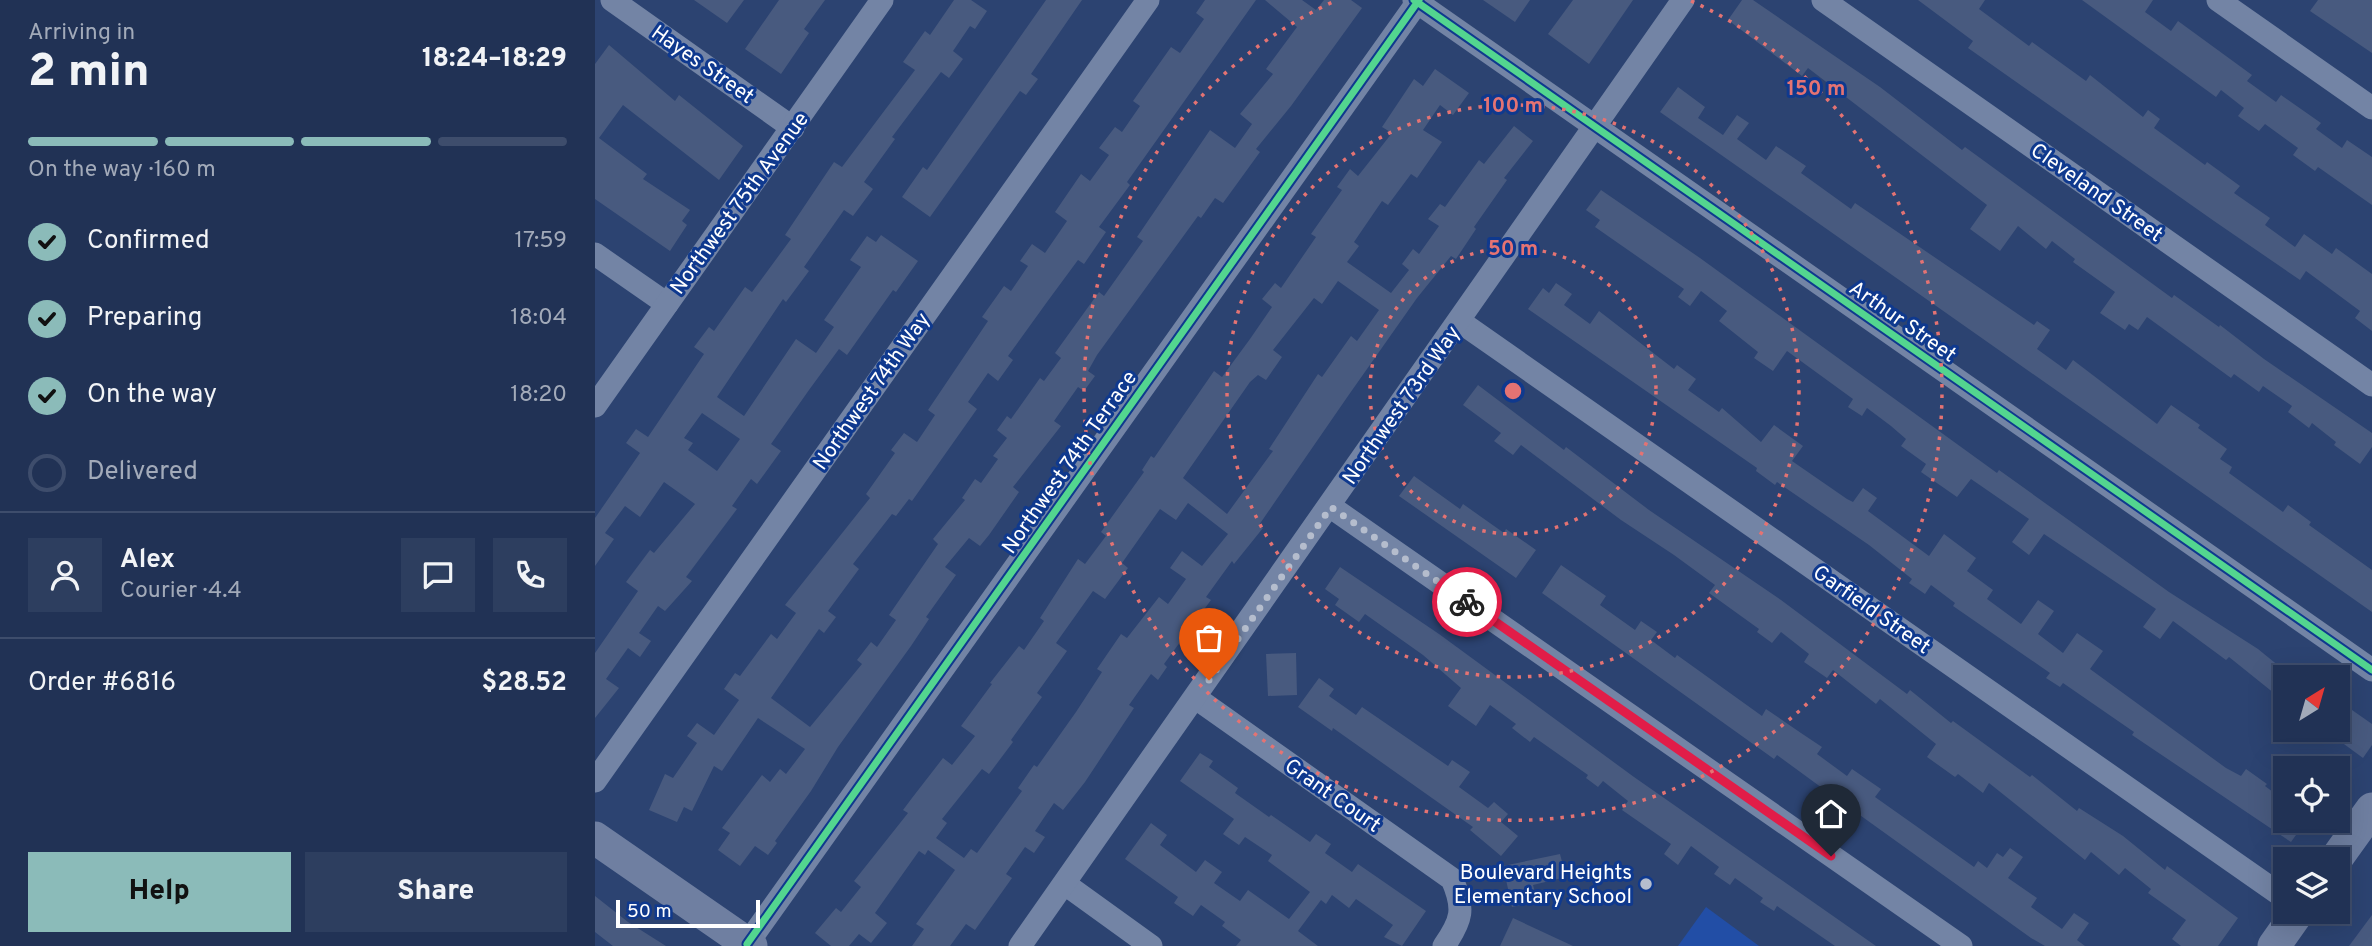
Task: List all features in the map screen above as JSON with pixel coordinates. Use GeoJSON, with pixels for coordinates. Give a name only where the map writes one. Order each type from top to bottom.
{"type":"FeatureCollection","features":[{"type":"Feature","properties":{"kind":"street","name":"Hayes Street"},"geometry":{"type":"LineString","coordinates":[[612,0],[793,128]]}},
{"type":"Feature","properties":{"kind":"street","name":"Northwest 75th Avenue"},"geometry":{"type":"LineString","coordinates":[[595,406],[882,0]]}},
{"type":"Feature","properties":{"kind":"street","name":"Northwest 74th Way"},"geometry":{"type":"LineString","coordinates":[[595,781],[1148,0]]}},
{"type":"Feature","properties":{"kind":"street","name":"Northwest 73rd Way"},"geometry":{"type":"LineString","coordinates":[[1020,946],[1331,507],[1683,0]]}},
{"type":"Feature","properties":{"kind":"street","name":"Cleveland Street"},"geometry":{"type":"LineString","coordinates":[[1823,0],[2372,385]]}},
{"type":"Feature","properties":{"kind":"street"},"geometry":{"type":"LineString","coordinates":[[2218,0],[2372,108]]}},
{"type":"Feature","properties":{"kind":"street","name":"Arthur Street"},"geometry":{"type":"LineString","coordinates":[[1417,1],[2372,670]]}},
{"type":"Feature","properties":{"kind":"street","name":"Northwest 74th Terrace"},"geometry":{"type":"LineString","coordinates":[[749,945],[1417,1]]}},
{"type":"Feature","properties":{"kind":"street"},"geometry":{"type":"LineString","coordinates":[[595,254],[667,304]]}},
{"type":"Feature","properties":{"kind":"street","name":"Garfield Street"},"geometry":{"type":"LineString","coordinates":[[1459,321],[2273,890]]}},
{"type":"Feature","properties":{"kind":"street"},"geometry":{"type":"LineString","coordinates":[[1331,507],[1961,946]]}},
{"type":"Feature","properties":{"kind":"street","name":"Grant Court"},"geometry":{"type":"LineString","coordinates":[[1196,698],[1452,879],[1461,899],[1459,925],[1444,946]]}},
{"type":"Feature","properties":{"kind":"street"},"geometry":{"type":"LineString","coordinates":[[2345,847],[2372,809]]}},
{"type":"Feature","properties":{"kind":"street"},"geometry":{"type":"LineString","coordinates":[[595,838],[749,945]]}},
{"type":"Feature","properties":{"kind":"street"},"geometry":{"type":"LineString","coordinates":[[1065,884],[1151,946]]}},
{"type":"Feature","properties":{"kind":"street"},"geometry":{"type":"LineString","coordinates":[[2274,946],[2290,924]]}},
{"type":"Feature","properties":{"kind":"shaded area"},"geometry":{"type":"Polygon","coordinates":[[[1706,907],[1759,946],[1678,946],[1706,907]]]}},
{"type":"Feature","properties":{"kind":"building"},"geometry":{"type":"Polygon","coordinates":[[[694,0],[744,0],[727,23],[694,0]]]}},
{"type":"Feature","properties":{"kind":"building"},"geometry":{"type":"Polygon","coordinates":[[[779,0],[825,0],[804,29],[809,33],[781,74],[745,49],[779,0]]]}},
{"type":"Feature","properties":{"kind":"building"},"geometry":{"type":"Polygon","coordinates":[[[954,0],[971,0],[987,11],[975,29],[970,26],[953,51],[963,59],[949,78],[941,72],[892,137],[895,139],[864,182],[873,189],[853,216],[844,210],[804,267],[809,271],[786,302],[783,299],[717,397],[744,416],[796,339],[816,353],[834,327],[824,320],[861,267],[850,260],[867,236],[876,242],[881,235],[918,261],[896,292],[893,290],[847,355],[839,349],[809,390],[771,444],[781,451],[757,484],[751,479],[732,506],[737,509],[686,577],[692,581],[665,611],[658,606],[639,633],[651,641],[640,657],[628,648],[606,679],[619,688],[595,718],[595,653],[638,591],[626,582],[650,550],[654,553],[695,504],[664,482],[640,517],[625,506],[605,533],[614,539],[595,566],[595,518],[640,453],[626,443],[636,429],[648,437],[704,354],[694,347],[709,327],[714,331],[745,287],[752,292],[791,239],[785,235],[834,162],[842,167],[915,70],[903,62],[925,31],[930,35],[954,0]],[[702,413],[684,438],[693,443],[688,450],[717,471],[740,439],[702,413]]]}},
{"type":"Feature","properties":{"kind":"building"},"geometry":{"type":"Polygon","coordinates":[[[1046,0],[1082,0],[1031,74],[1038,79],[1026,95],[1020,91],[930,217],[902,197],[923,167],[927,170],[1046,0]]]}},
{"type":"Feature","properties":{"kind":"building"},"geometry":{"type":"Polygon","coordinates":[[[1205,0],[1256,0],[1127,182],[1130,185],[1099,227],[1106,232],[1084,264],[1078,260],[1047,302],[1008,356],[1013,360],[998,381],[988,373],[968,402],[977,409],[912,501],[909,499],[896,516],[892,514],[853,564],[859,569],[828,611],[836,617],[824,633],[819,629],[771,698],[810,727],[862,664],[857,660],[871,642],[877,647],[896,620],[889,615],[938,544],[933,539],[965,500],[962,498],[975,479],[981,483],[998,459],[993,456],[1007,438],[997,430],[1007,416],[1011,419],[1040,378],[1044,381],[1061,358],[1055,353],[1099,292],[1104,296],[1143,241],[1137,237],[1210,130],[1235,148],[1252,124],[1240,114],[1273,74],[1266,69],[1297,27],[1265,0],[1302,0],[1316,10],[1324,0],[1351,0],[1362,8],[1291,106],[1256,149],[1260,152],[1223,203],[1215,198],[1201,218],[1198,216],[1097,355],[1088,371],[1095,376],[1084,391],[1078,387],[1054,421],[1061,426],[1013,487],[1019,492],[989,535],[980,546],[969,538],[945,567],[956,575],[926,617],[929,619],[911,646],[775,841],[777,843],[768,855],[755,846],[740,866],[718,850],[730,833],[722,828],[762,775],[770,782],[780,769],[786,774],[805,749],[758,718],[722,771],[714,766],[692,811],[684,807],[677,822],[649,810],[665,774],[673,778],[697,743],[687,736],[697,723],[714,735],[739,700],[724,689],[735,673],[740,676],[771,634],[777,639],[796,613],[785,605],[870,498],[866,494],[895,453],[891,450],[904,433],[917,442],[935,415],[928,410],[988,321],[982,317],[1004,286],[1011,291],[1028,266],[1020,261],[1032,244],[1045,253],[1067,221],[1055,212],[1081,174],[1090,181],[1109,155],[1099,148],[1115,127],[1122,132],[1140,106],[1133,101],[1171,47],[1180,53],[1204,19],[1196,13],[1205,0]]]}},
{"type":"Feature","properties":{"kind":"building"},"geometry":{"type":"Polygon","coordinates":[[[1483,0],[1530,0],[1515,22],[1483,0]]]}},
{"type":"Feature","properties":{"kind":"building"},"geometry":{"type":"Polygon","coordinates":[[[1573,0],[1633,0],[1589,64],[1548,34],[1573,0]]]}},
{"type":"Feature","properties":{"kind":"building"},"geometry":{"type":"Polygon","coordinates":[[[1742,0],[1753,0],[1880,87],[1962,150],[1965,147],[2172,298],[2174,295],[2219,327],[2220,325],[2264,359],[2372,433],[2372,447],[2360,464],[2334,445],[2336,442],[2312,423],[2309,428],[2288,412],[2292,406],[2263,386],[2259,392],[2234,374],[2231,378],[2147,317],[2138,330],[2129,324],[2125,330],[2100,313],[2115,292],[2073,262],[2075,259],[2052,241],[2046,249],[2018,226],[2000,251],[1970,229],[1987,205],[1808,68],[1802,76],[1728,20],[1742,0]]]}},
{"type":"Feature","properties":{"kind":"building"},"geometry":{"type":"Polygon","coordinates":[[[1918,0],[1985,0],[1979,9],[2029,46],[2032,42],[2086,81],[2090,75],[2143,117],[2148,110],[2160,119],[2154,128],[2205,165],[2207,162],[2240,186],[2234,193],[2270,218],[2265,225],[2295,247],[2304,234],[2332,254],[2336,248],[2372,274],[2372,331],[2355,318],[2360,311],[2306,271],[2300,280],[2214,221],[1968,48],[1973,41],[1918,0]]]}},
{"type":"Feature","properties":{"kind":"building"},"geometry":{"type":"Polygon","coordinates":[[[2082,0],[2153,0],[2145,12],[2171,31],[2178,21],[2252,75],[2247,81],[2276,102],[2281,95],[2321,123],[2316,129],[2342,148],[2347,140],[2372,157],[2372,205],[2318,167],[2315,171],[2293,155],[2298,148],[2265,124],[2259,131],[2238,116],[2244,108],[2221,90],[2216,97],[2082,0]]]}},
{"type":"Feature","properties":{"kind":"building"},"geometry":{"type":"Polygon","coordinates":[[[2318,0],[2372,0],[2372,53],[2310,11],[2318,0]]]}},
{"type":"Feature","properties":{"kind":"building"},"geometry":{"type":"Polygon","coordinates":[[[609,45],[675,101],[679,95],[743,146],[719,180],[623,105],[599,138],[647,174],[643,179],[690,210],[682,221],[687,225],[670,251],[595,199],[595,64],[609,45]]]}},
{"type":"Feature","properties":{"kind":"building"},"geometry":{"type":"Polygon","coordinates":[[[1435,69],[1469,93],[1453,115],[1440,105],[1423,130],[1442,142],[1417,178],[1411,174],[1388,205],[1382,201],[1354,242],[1359,246],[1347,262],[1391,293],[1409,270],[1402,264],[1413,249],[1419,254],[1439,226],[1428,219],[1440,204],[1445,207],[1479,160],[1484,164],[1514,126],[1533,141],[1504,178],[1507,180],[1474,227],[1476,229],[1456,259],[1451,256],[1417,298],[1259,525],[1263,528],[1234,564],[1232,561],[1206,597],[1211,600],[1164,664],[1167,667],[1158,680],[1151,674],[1129,705],[1134,708],[1085,782],[1063,810],[1054,803],[1035,831],[1045,837],[1034,853],[1025,847],[1006,874],[1012,878],[975,930],[966,924],[950,946],[912,946],[924,929],[916,924],[955,870],[928,850],[925,855],[919,851],[875,913],[887,923],[871,943],[859,934],[849,946],[831,946],[815,933],[836,908],[841,912],[861,887],[854,881],[908,813],[903,810],[943,758],[952,765],[975,736],[961,726],[992,684],[990,683],[1019,646],[1024,650],[1044,621],[1040,618],[1078,559],[1085,564],[1106,536],[1101,532],[1144,472],[1142,470],[1151,456],[1154,458],[1214,371],[1222,377],[1250,339],[1272,307],[1262,299],[1275,283],[1281,288],[1316,237],[1311,234],[1342,190],[1337,187],[1350,169],[1358,176],[1392,133],[1382,127],[1414,79],[1423,86],[1435,69]],[[1338,281],[1322,304],[1314,298],[1273,350],[1282,357],[1266,380],[1258,375],[1250,382],[1183,478],[1227,514],[1273,451],[1269,449],[1318,374],[1322,377],[1351,336],[1357,341],[1379,310],[1338,281]],[[1188,503],[1176,520],[1160,509],[1122,563],[1128,568],[1105,599],[1093,591],[1056,643],[1067,651],[1037,693],[1042,697],[1011,740],[1013,742],[989,774],[982,769],[942,819],[947,823],[936,838],[964,858],[971,849],[977,853],[1022,791],[1018,788],[1034,765],[1037,767],[1076,712],[1102,672],[1097,669],[1121,634],[1127,638],[1159,597],[1168,604],[1186,579],[1170,568],[1182,551],[1202,566],[1228,534],[1188,503]]]}},
{"type":"Feature","properties":{"kind":"building"},"geometry":{"type":"Polygon","coordinates":[[[1678,87],[1705,107],[1698,118],[1723,135],[1737,115],[1749,123],[1737,139],[1766,160],[1776,146],[1806,166],[1801,173],[1851,209],[1855,203],[2034,325],[2037,321],[2050,330],[2037,349],[2066,370],[2073,360],[2157,424],[2171,405],[2200,425],[2198,428],[2227,449],[2220,459],[2232,467],[2229,473],[2283,512],[2288,505],[2311,522],[2309,525],[2372,570],[2372,612],[1660,112],[1678,87]]]}},
{"type":"Feature","properties":{"kind":"building"},"geometry":{"type":"Polygon","coordinates":[[[1601,190],[1700,258],[1997,473],[1999,470],[2169,592],[2258,649],[2278,665],[2273,665],[2273,692],[2229,657],[2226,660],[2173,621],[2160,639],[2143,627],[2156,609],[2044,534],[2029,555],[2012,542],[2029,519],[1971,479],[1957,497],[1921,472],[1926,464],[1901,446],[1906,439],[1891,426],[1867,408],[1862,416],[1848,407],[1853,399],[1787,351],[1773,371],[1754,358],[1758,352],[1719,321],[1727,311],[1701,291],[1690,306],[1678,297],[1684,289],[1595,227],[1600,220],[1586,210],[1601,190]]]}},
{"type":"Feature","properties":{"kind":"building"},"geometry":{"type":"Polygon","coordinates":[[[1556,283],[1572,294],[1564,305],[1590,324],[1599,311],[1674,369],[1677,365],[1696,379],[1688,390],[1719,412],[1722,408],[1761,442],[1774,425],[1803,446],[1792,461],[1853,502],[1863,488],[1877,498],[1868,511],[1929,556],[1944,534],[1976,558],[1967,571],[1993,590],[1987,599],[2021,624],[2038,600],[2054,611],[2038,634],[2063,653],[2077,633],[2103,651],[2090,669],[2226,768],[2241,776],[2246,769],[2267,784],[2265,786],[2273,792],[2273,830],[2132,735],[2134,732],[2063,683],[2060,687],[2046,678],[2050,673],[1953,606],[1955,603],[1931,585],[1925,594],[1909,583],[1912,579],[1869,545],[1777,482],[1775,485],[1756,471],[1757,468],[1528,309],[1543,288],[1549,293],[1556,283]]]}},
{"type":"Feature","properties":{"kind":"building"},"geometry":{"type":"Polygon","coordinates":[[[1478,385],[1564,450],[1566,447],[1649,510],[1781,600],[1907,694],[1910,690],[1951,723],[1953,721],[2030,777],[2032,775],[2077,811],[2079,808],[2123,836],[2165,870],[2167,866],[2238,918],[2218,946],[2181,946],[2172,939],[2186,920],[2148,893],[2151,889],[2125,868],[2119,875],[2091,852],[2085,860],[1989,783],[1983,793],[1958,774],[1955,777],[1927,757],[1936,744],[1880,699],[1876,704],[1833,670],[1827,678],[1804,662],[1809,654],[1781,632],[1772,643],[1757,632],[1759,629],[1709,593],[1715,585],[1674,555],[1621,520],[1521,445],[1513,455],[1494,441],[1501,433],[1463,405],[1478,385]]]}},
{"type":"Feature","properties":{"kind":"building"},"geometry":{"type":"Polygon","coordinates":[[[1414,476],[1460,509],[1463,504],[1504,533],[1506,529],[1536,550],[1516,578],[1399,496],[1414,476]]]}},
{"type":"Feature","properties":{"kind":"building"},"geometry":{"type":"Polygon","coordinates":[[[1561,565],[1606,596],[1600,605],[1635,630],[1641,621],[1657,632],[1651,640],[1675,658],[1677,655],[1762,716],[1766,709],[1822,747],[1817,754],[1847,776],[1852,769],[1881,789],[1875,797],[1974,867],[1978,861],[1987,868],[1997,853],[2003,857],[2010,848],[2023,857],[2008,878],[2037,898],[2031,907],[2062,929],[2074,913],[2089,923],[2077,940],[2085,946],[2045,946],[2031,938],[1777,755],[1774,759],[1542,593],[1561,565]]]}},
{"type":"Feature","properties":{"kind":"building"},"geometry":{"type":"Polygon","coordinates":[[[1340,567],[1439,634],[1634,777],[1876,946],[1835,946],[1777,906],[1774,911],[1760,902],[1763,898],[1735,878],[1730,885],[1714,874],[1719,867],[1691,846],[1678,865],[1664,854],[1671,844],[1622,810],[1628,801],[1603,781],[1598,787],[1586,778],[1588,775],[1534,737],[1530,742],[1512,728],[1516,724],[1490,705],[1476,726],[1448,706],[1461,688],[1423,655],[1365,614],[1359,622],[1335,605],[1339,599],[1325,589],[1340,567]]]}},
{"type":"Feature","properties":{"kind":"building"},"geometry":{"type":"Polygon","coordinates":[[[1296,653],[1297,695],[1268,696],[1266,654],[1296,653]]]}},
{"type":"Feature","properties":{"kind":"building"},"geometry":{"type":"Polygon","coordinates":[[[1319,678],[1334,689],[1329,696],[1356,715],[1362,707],[1448,766],[1452,760],[1470,772],[1459,787],[1488,808],[1494,802],[1508,814],[1501,822],[1518,836],[1501,856],[1470,830],[1473,827],[1333,728],[1332,731],[1298,707],[1319,678]]]}},
{"type":"Feature","properties":{"kind":"building"},"geometry":{"type":"Polygon","coordinates":[[[2352,710],[2372,724],[2372,745],[2363,758],[2341,742],[2350,742],[2352,710]]]}},
{"type":"Feature","properties":{"kind":"building"},"geometry":{"type":"Polygon","coordinates":[[[1200,753],[1213,761],[1209,767],[1238,788],[1235,793],[1269,817],[1271,815],[1310,842],[1316,834],[1331,844],[1325,853],[1352,872],[1358,864],[1426,911],[1402,946],[1384,937],[1393,925],[1356,899],[1349,908],[1332,895],[1326,904],[1321,900],[1298,931],[1318,946],[1236,946],[1241,940],[1222,926],[1225,922],[1201,905],[1193,916],[1174,903],[1178,897],[1125,859],[1151,823],[1167,835],[1160,845],[1196,872],[1205,860],[1222,872],[1214,883],[1240,901],[1248,890],[1289,919],[1310,892],[1268,861],[1272,855],[1245,837],[1239,845],[1223,834],[1234,819],[1180,781],[1200,753]]]}},
{"type":"Feature","properties":{"kind":"building"},"geometry":{"type":"Polygon","coordinates":[[[2278,833],[2297,833],[2291,842],[2278,833]]]}},
{"type":"Feature","properties":{"kind":"building"},"geometry":{"type":"Polygon","coordinates":[[[1560,854],[1566,877],[1533,885],[1537,901],[1512,907],[1503,866],[1560,854]]]}},
{"type":"Feature","properties":{"kind":"building"},"geometry":{"type":"Polygon","coordinates":[[[595,896],[628,922],[666,946],[613,946],[595,932],[595,896]]]}},
{"type":"Feature","properties":{"kind":"building"},"geometry":{"type":"Polygon","coordinates":[[[2372,915],[2372,946],[2349,946],[2372,915]]]}},
{"type":"Feature","properties":{"kind":"building"},"geometry":{"type":"Polygon","coordinates":[[[1513,918],[1573,946],[1500,946],[1513,918]]]}},
{"type":"Feature","properties":{"kind":"cycle path"},"geometry":{"type":"LineString","coordinates":[[1414,0],[2372,670]]}},
{"type":"Feature","properties":{"kind":"cycle path"},"geometry":{"type":"LineString","coordinates":[[747,944],[1419,0]]}},
{"type":"Feature","properties":{"kind":"way so far"},"geometry":{"type":"LineString","coordinates":[[1209,680],[1331,507],[1467,602]]}},
{"type":"Feature","properties":{"kind":"place","name":"Boulevard Heights Elementary School"},"geometry":{"type":"Point","coordinates":[1646,884]}},
{"type":"Feature","properties":{"kind":"route"},"geometry":{"type":"LineString","coordinates":[[1467,602],[1831,856]]}}]}
